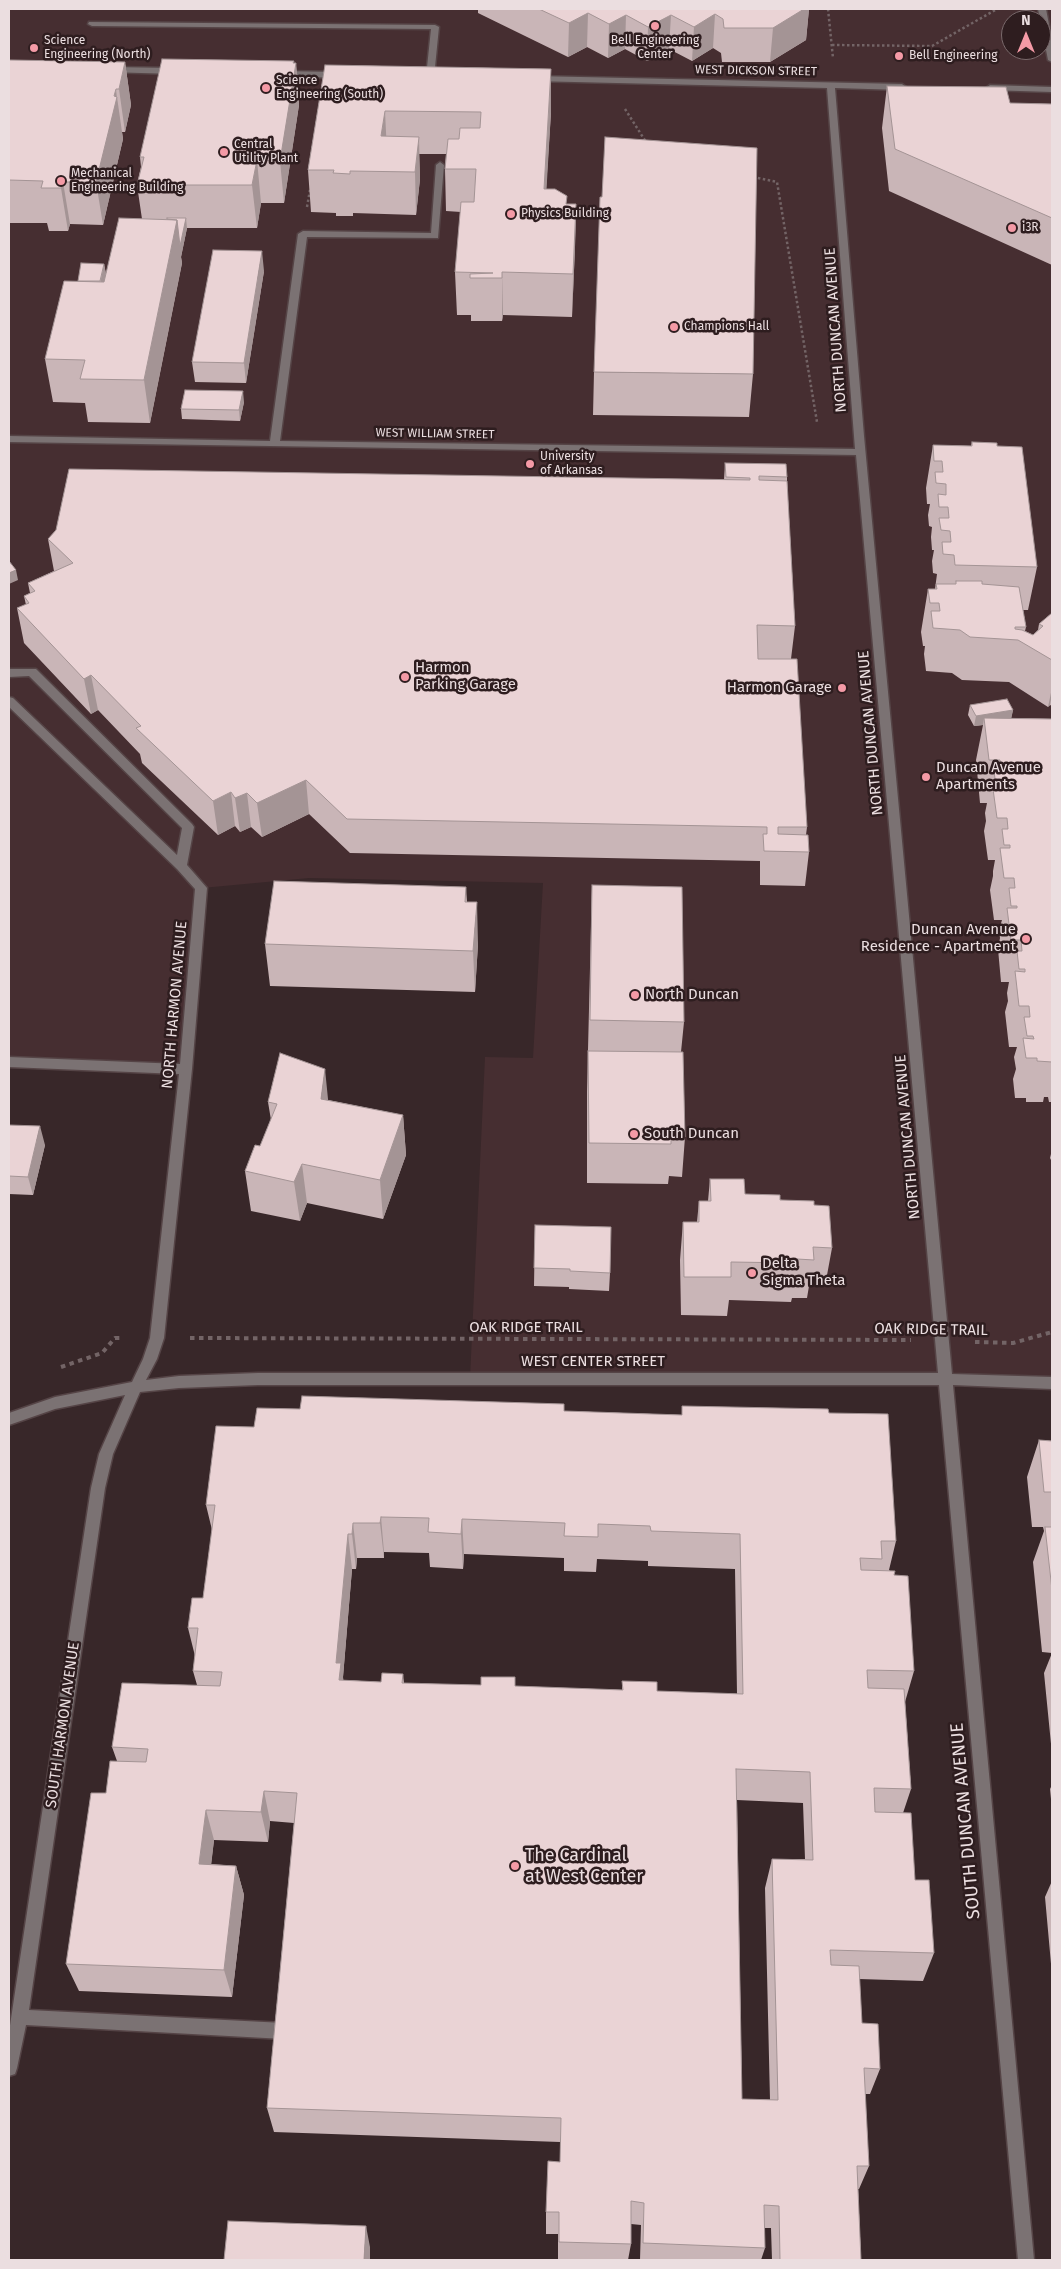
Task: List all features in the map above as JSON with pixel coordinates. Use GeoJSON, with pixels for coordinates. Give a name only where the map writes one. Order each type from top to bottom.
{"type":"FeatureCollection","features":[{"type":"Feature","properties":{"kind":"street"},"geometry":{"type":"LineString","coordinates":[[1042,9],[1052,60]]}},
{"type":"Feature","properties":{"kind":"street"},"geometry":{"type":"LineString","coordinates":[[92,24],[435,27],[430,77]]}},
{"type":"Feature","properties":{"kind":"street"},"geometry":{"type":"LineString","coordinates":[[104,70],[181,72]]}},
{"type":"Feature","properties":{"kind":"street"},"geometry":{"type":"LineString","coordinates":[[267,74],[353,75]]}},
{"type":"Feature","properties":{"kind":"street"},"geometry":{"type":"LineString","coordinates":[[420,77],[440,77]]}},
{"type":"Feature","properties":{"kind":"street","name":"WEST DICKSON STREET"},"geometry":{"type":"LineString","coordinates":[[529,79],[909,87]]}},
{"type":"Feature","properties":{"kind":"street","name":"NORTH DUNCAN AVENUE"},"geometry":{"type":"LineString","coordinates":[[831,85],[860,452],[944,1378]]}},
{"type":"Feature","properties":{"kind":"street"},"geometry":{"type":"LineString","coordinates":[[978,88],[1052,90]]}},
{"type":"Feature","properties":{"kind":"street"},"geometry":{"type":"LineString","coordinates":[[275,443],[303,234],[435,236],[440,165]]}},
{"type":"Feature","properties":{"kind":"street","name":"WEST WILLIAM STREET"},"geometry":{"type":"LineString","coordinates":[[9,438],[860,452]]}},
{"type":"Feature","properties":{"kind":"street"},"geometry":{"type":"LineString","coordinates":[[9,673],[32,672],[188,827],[181,866]]}},
{"type":"Feature","properties":{"kind":"street","name":"NORTH HARMON AVENUE"},"geometry":{"type":"LineString","coordinates":[[9,701],[181,866],[201,888],[186,1069],[157,1338],[150,1359],[134,1386]]}},
{"type":"Feature","properties":{"kind":"street"},"geometry":{"type":"LineString","coordinates":[[9,1062],[186,1069]]}},
{"type":"Feature","properties":{"kind":"street","name":"WEST CENTER STREET"},"geometry":{"type":"LineString","coordinates":[[9,1419],[55,1404],[134,1386],[179,1382],[268,1379],[944,1378],[1052,1384]]}},
{"type":"Feature","properties":{"kind":"street","name":"SOUTH DUNCAN AVENUE"},"geometry":{"type":"LineString","coordinates":[[944,1378],[1026,2260]]}},
{"type":"Feature","properties":{"kind":"street","name":"SOUTH HARMON AVENUE"},"geometry":{"type":"LineString","coordinates":[[9,2068],[20,2017],[98,1488],[106,1454],[134,1386]]}},
{"type":"Feature","properties":{"kind":"street"},"geometry":{"type":"LineString","coordinates":[[20,2017],[284,2030]]}},
{"type":"Feature","properties":{"kind":"path"},"geometry":{"type":"LineString","coordinates":[[828,9],[834,61]]}},
{"type":"Feature","properties":{"kind":"path"},"geometry":{"type":"LineString","coordinates":[[832,45],[932,46],[998,9]]}},
{"type":"Feature","properties":{"kind":"path"},"geometry":{"type":"LineString","coordinates":[[624,107],[650,148]]}},
{"type":"Feature","properties":{"kind":"path"},"geometry":{"type":"LineString","coordinates":[[748,177],[778,182],[817,425]]}},
{"type":"Feature","properties":{"kind":"path"},"geometry":{"type":"LineString","coordinates":[[303,234],[310,187]]}},
{"type":"Feature","properties":{"kind":"path","name":"OAK RIDGE TRAIL"},"geometry":{"type":"LineString","coordinates":[[53,1370],[102,1352],[115,1338],[942,1340],[1013,1343],[1052,1332]]}},
{"type":"Feature","properties":{"kind":"shaded area","name":"University of Arkansas"},"geometry":{"type":"Polygon","coordinates":[[[9,9],[1052,9],[1052,1383],[1023,1381],[470,1378],[485,1057],[533,1058],[543,883],[309,878],[202,888],[186,1069],[9,1062],[9,9]]]}},
{"type":"Feature","properties":{"kind":"building"},"geometry":{"type":"Polygon","coordinates":[[[539,9],[804,9],[773,28],[724,28],[723,19],[715,14],[694,27],[671,15],[648,27],[626,15],[609,24],[588,13],[569,23],[539,9]]]}},
{"type":"Feature","properties":{"kind":"building"},"geometry":{"type":"Polygon","coordinates":[[[162,59],[294,61],[293,63],[296,63],[280,161],[257,160],[252,185],[137,185],[144,157],[140,157],[162,59]]]}},
{"type":"Feature","properties":{"kind":"building"},"geometry":{"type":"Polygon","coordinates":[[[9,60],[125,62],[119,89],[116,89],[114,96],[117,97],[96,182],[63,182],[61,188],[41,188],[43,181],[9,180],[9,60]]]}},
{"type":"Feature","properties":{"kind":"building"},"geometry":{"type":"Polygon","coordinates":[[[325,65],[551,69],[544,189],[555,189],[567,196],[566,204],[576,204],[573,274],[502,272],[502,278],[470,278],[470,274],[493,273],[455,272],[461,202],[474,202],[476,169],[445,169],[448,139],[459,139],[460,128],[480,128],[481,112],[385,111],[381,136],[419,137],[415,172],[350,171],[350,174],[333,173],[334,170],[308,170],[325,65]]]}},
{"type":"Feature","properties":{"kind":"building"},"geometry":{"type":"Polygon","coordinates":[[[887,86],[1006,87],[1010,103],[1052,104],[1052,218],[895,149],[887,86]]]}},
{"type":"Feature","properties":{"kind":"building","name":"Champions Hall"},"geometry":{"type":"Polygon","coordinates":[[[605,137],[757,148],[753,374],[594,372],[600,197],[602,197],[605,137]]]}},
{"type":"Feature","properties":{"kind":"building"},"geometry":{"type":"Polygon","coordinates":[[[119,218],[177,220],[144,380],[80,379],[85,360],[45,359],[64,281],[104,282],[119,218]]]}},
{"type":"Feature","properties":{"kind":"building"},"geometry":{"type":"Polygon","coordinates":[[[167,218],[186,218],[180,246],[177,220],[167,218]]]}},
{"type":"Feature","properties":{"kind":"building"},"geometry":{"type":"Polygon","coordinates":[[[213,250],[262,251],[244,363],[192,362],[213,250]]]}},
{"type":"Feature","properties":{"kind":"building"},"geometry":{"type":"Polygon","coordinates":[[[81,263],[104,264],[100,281],[78,281],[81,263]]]}},
{"type":"Feature","properties":{"kind":"building"},"geometry":{"type":"Polygon","coordinates":[[[185,390],[243,391],[239,410],[181,409],[185,390]]]}},
{"type":"Feature","properties":{"kind":"building"},"geometry":{"type":"Polygon","coordinates":[[[972,442],[1022,447],[1037,567],[955,565],[954,555],[943,554],[942,542],[951,542],[950,531],[941,530],[939,518],[949,518],[948,507],[939,507],[938,494],[946,495],[946,484],[936,483],[935,472],[943,472],[942,461],[934,461],[933,445],[972,446],[972,442]]]}},
{"type":"Feature","properties":{"kind":"building","name":"Harmon Parking Garage"},"geometry":{"type":"Polygon","coordinates":[[[725,463],[786,464],[787,477],[759,476],[759,480],[787,481],[795,626],[757,625],[758,659],[797,659],[807,827],[778,827],[778,834],[808,835],[809,852],[764,851],[763,834],[767,834],[767,827],[347,819],[306,780],[257,803],[247,793],[235,798],[231,792],[213,801],[136,728],[141,726],[91,675],[84,679],[17,608],[29,603],[24,596],[35,591],[28,583],[73,563],[48,539],[56,530],[69,469],[750,480],[750,478],[726,477],[725,463]]]}},
{"type":"Feature","properties":{"kind":"building"},"geometry":{"type":"Polygon","coordinates":[[[9,561],[16,570],[9,573],[9,561]]]}},
{"type":"Feature","properties":{"kind":"building"},"geometry":{"type":"Polygon","coordinates":[[[956,581],[982,581],[982,584],[1019,587],[1026,627],[1015,627],[1015,629],[1033,635],[1043,626],[1039,624],[1052,613],[1052,660],[1018,640],[970,637],[960,630],[933,628],[931,611],[940,611],[939,603],[930,603],[928,589],[937,589],[936,584],[956,584],[956,581]]]}},
{"type":"Feature","properties":{"kind":"building"},"geometry":{"type":"Polygon","coordinates":[[[1007,699],[1013,710],[976,716],[970,705],[1007,699]]]}},
{"type":"Feature","properties":{"kind":"building","name":"Duncan Avenue Residence - Apartment"},"geometry":{"type":"Polygon","coordinates":[[[984,718],[1052,719],[1052,1062],[1037,1061],[1037,1058],[1026,1058],[1023,1038],[1034,1039],[1033,1036],[1027,1036],[1024,1017],[1030,1017],[1029,1006],[1019,1006],[1015,971],[1025,972],[1025,969],[1019,969],[1017,951],[1022,951],[1021,940],[1011,940],[1007,908],[1017,908],[1017,906],[1011,906],[1009,888],[1015,888],[1014,878],[1004,878],[1000,848],[1010,848],[1010,845],[1004,845],[1002,829],[1008,829],[1007,818],[997,818],[993,789],[1004,789],[1004,786],[996,786],[994,771],[1001,771],[1000,760],[989,760],[984,718]]]}},
{"type":"Feature","properties":{"kind":"building"},"geometry":{"type":"Polygon","coordinates":[[[274,881],[466,887],[465,902],[477,902],[473,951],[265,944],[274,881]]]}},
{"type":"Feature","properties":{"kind":"building","name":"North Duncan"},"geometry":{"type":"Polygon","coordinates":[[[592,885],[682,887],[684,1022],[590,1020],[592,885]]]}},
{"type":"Feature","properties":{"kind":"building"},"geometry":{"type":"Polygon","coordinates":[[[588,1051],[683,1052],[685,1137],[671,1137],[671,1144],[589,1143],[588,1051]]]}},
{"type":"Feature","properties":{"kind":"building"},"geometry":{"type":"Polygon","coordinates":[[[280,1053],[325,1069],[321,1099],[403,1115],[380,1180],[302,1164],[294,1182],[245,1171],[255,1145],[260,1146],[277,1104],[268,1102],[280,1053]]]}},
{"type":"Feature","properties":{"kind":"building"},"geometry":{"type":"Polygon","coordinates":[[[9,1125],[40,1126],[28,1177],[9,1176],[9,1125]]]}},
{"type":"Feature","properties":{"kind":"building"},"geometry":{"type":"Polygon","coordinates":[[[710,1179],[744,1179],[745,1194],[780,1195],[780,1200],[814,1201],[814,1205],[829,1206],[832,1248],[813,1247],[814,1260],[797,1259],[797,1263],[731,1262],[731,1277],[684,1277],[683,1222],[699,1222],[699,1201],[711,1201],[710,1179]]]}},
{"type":"Feature","properties":{"kind":"building"},"geometry":{"type":"Polygon","coordinates":[[[535,1225],[611,1227],[610,1273],[534,1268],[535,1225]]]}},
{"type":"Feature","properties":{"kind":"building","name":"The Cardinal at West Center"},"geometry":{"type":"Polygon","coordinates":[[[302,1396],[564,1404],[564,1411],[682,1415],[682,1406],[828,1409],[829,1413],[888,1414],[896,1541],[881,1541],[882,1559],[860,1558],[861,1570],[895,1571],[894,1575],[908,1576],[914,1671],[867,1670],[868,1688],[904,1689],[911,1789],[874,1788],[875,1812],[911,1813],[915,1880],[929,1880],[934,1953],[830,1950],[831,1965],[859,1966],[862,2023],[878,2024],[880,2069],[864,2068],[869,2166],[857,2166],[861,2260],[780,2260],[779,2206],[764,2205],[765,2248],[643,2243],[644,2203],[631,2201],[631,2244],[559,2242],[559,2212],[546,2212],[548,2161],[560,2162],[561,2118],[267,2108],[297,1793],[264,1791],[261,1812],[206,1810],[199,1864],[236,1866],[224,1970],[66,1964],[91,1793],[106,1793],[110,1761],[146,1762],[148,1749],[112,1747],[122,1683],[220,1686],[222,1672],[193,1671],[198,1628],[188,1628],[192,1598],[203,1598],[215,1505],[206,1505],[216,1426],[254,1427],[257,1408],[300,1409],[302,1396]],[[381,1517],[380,1523],[353,1523],[352,1534],[348,1534],[336,1663],[341,1663],[339,1680],[381,1682],[382,1673],[403,1674],[402,1683],[481,1685],[481,1677],[515,1677],[515,1686],[623,1690],[622,1681],[657,1682],[657,1691],[743,1694],[740,1534],[651,1531],[650,1526],[598,1524],[598,1537],[564,1536],[565,1523],[462,1519],[461,1534],[428,1532],[429,1518],[381,1517]],[[736,1769],[742,2099],[778,2100],[772,1859],[813,1860],[810,1772],[736,1769]]]}},
{"type":"Feature","properties":{"kind":"building"},"geometry":{"type":"Polygon","coordinates":[[[1039,1440],[1052,1441],[1052,1492],[1044,1492],[1039,1440]]]}},
{"type":"Feature","properties":{"kind":"building"},"geometry":{"type":"Polygon","coordinates":[[[1045,1527],[1052,1527],[1052,1590],[1045,1527]]]}},
{"type":"Feature","properties":{"kind":"building"},"geometry":{"type":"Polygon","coordinates":[[[228,2221],[366,2226],[364,2260],[224,2260],[228,2221]]]}},
{"type":"Feature","properties":{"kind":"place","name":"Bell Engineering Center"},"geometry":{"type":"Point","coordinates":[655,26]}},
{"type":"Feature","properties":{"kind":"place","name":"Science Engineering (North)"},"geometry":{"type":"Point","coordinates":[34,48]}},
{"type":"Feature","properties":{"kind":"place","name":"Bell Engineering"},"geometry":{"type":"Point","coordinates":[899,56]}},
{"type":"Feature","properties":{"kind":"place","name":"Science Engineering (South)"},"geometry":{"type":"Point","coordinates":[266,88]}},
{"type":"Feature","properties":{"kind":"place","name":"Central Utility Plant"},"geometry":{"type":"Point","coordinates":[224,152]}},
{"type":"Feature","properties":{"kind":"place","name":"Mechanical Engineering Building"},"geometry":{"type":"Point","coordinates":[61,181]}},
{"type":"Feature","properties":{"kind":"place","name":"Physics Building"},"geometry":{"type":"Point","coordinates":[511,214]}},
{"type":"Feature","properties":{"kind":"place","name":"i3R"},"geometry":{"type":"Point","coordinates":[1012,228]}},
{"type":"Feature","properties":{"kind":"place","name":"Champions Hall"},"geometry":{"type":"Point","coordinates":[674,327]}},
{"type":"Feature","properties":{"kind":"place","name":"University of Arkansas"},"geometry":{"type":"Point","coordinates":[530,464]}},
{"type":"Feature","properties":{"kind":"place","name":"Harmon Parking Garage"},"geometry":{"type":"Point","coordinates":[405,677]}},
{"type":"Feature","properties":{"kind":"place","name":"Harmon Garage"},"geometry":{"type":"Point","coordinates":[842,688]}},
{"type":"Feature","properties":{"kind":"place","name":"Duncan Avenue Apartments"},"geometry":{"type":"Point","coordinates":[926,777]}},
{"type":"Feature","properties":{"kind":"place","name":"Duncan Avenue Residence - Apartment"},"geometry":{"type":"Point","coordinates":[1026,939]}},
{"type":"Feature","properties":{"kind":"place","name":"North Duncan"},"geometry":{"type":"Point","coordinates":[635,995]}},
{"type":"Feature","properties":{"kind":"place","name":"South Duncan"},"geometry":{"type":"Point","coordinates":[634,1134]}},
{"type":"Feature","properties":{"kind":"place","name":"Delta Sigma Theta"},"geometry":{"type":"Point","coordinates":[752,1273]}},
{"type":"Feature","properties":{"kind":"place","name":"The Cardinal at West Center"},"geometry":{"type":"Point","coordinates":[515,1866]}}]}
